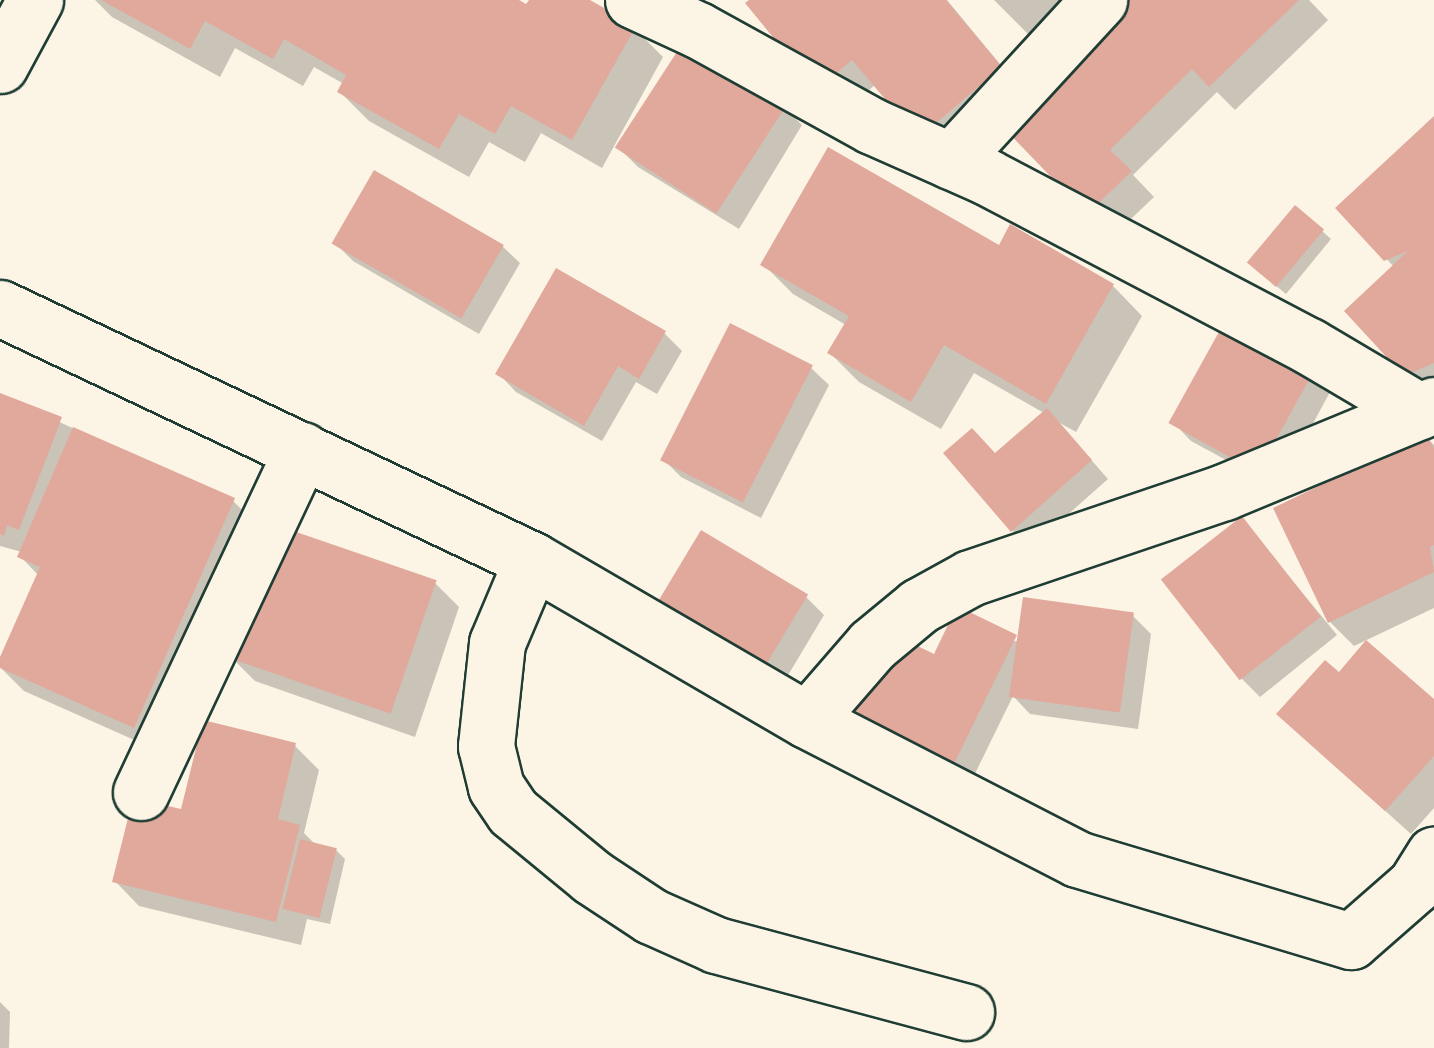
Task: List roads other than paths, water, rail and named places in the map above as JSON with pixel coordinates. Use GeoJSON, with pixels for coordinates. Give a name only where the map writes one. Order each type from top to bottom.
{"type":"FeatureCollection","features":[{"type":"Feature","properties":{"kind":"street"},"geometry":{"type":"LineString","coordinates":[[0,65],[35,0]]}},
{"type":"Feature","properties":{"kind":"street"},"geometry":{"type":"LineString","coordinates":[[633,0],[713,15],[872,126],[951,160],[1427,408]]}},
{"type":"Feature","properties":{"kind":"street"},"geometry":{"type":"LineString","coordinates":[[951,160],[1099,0]]}},
{"type":"Feature","properties":{"kind":"street"},"geometry":{"type":"LineString","coordinates":[[0,308],[532,560],[807,720],[1077,859],[1351,941],[1415,885],[1434,854]]}},
{"type":"Feature","properties":{"kind":"street"},"geometry":{"type":"LineString","coordinates":[[807,720],[872,645],[919,606],[970,578],[1224,492],[1427,408]]}},
{"type":"Feature","properties":{"kind":"street"},"geometry":{"type":"LineString","coordinates":[[141,792],[302,450]]}},
{"type":"Feature","properties":{"kind":"street"},"geometry":{"type":"LineString","coordinates":[[532,560],[497,643],[486,746],[496,787],[513,812],[592,878],[651,916],[700,938],[966,1012]]}}]}
